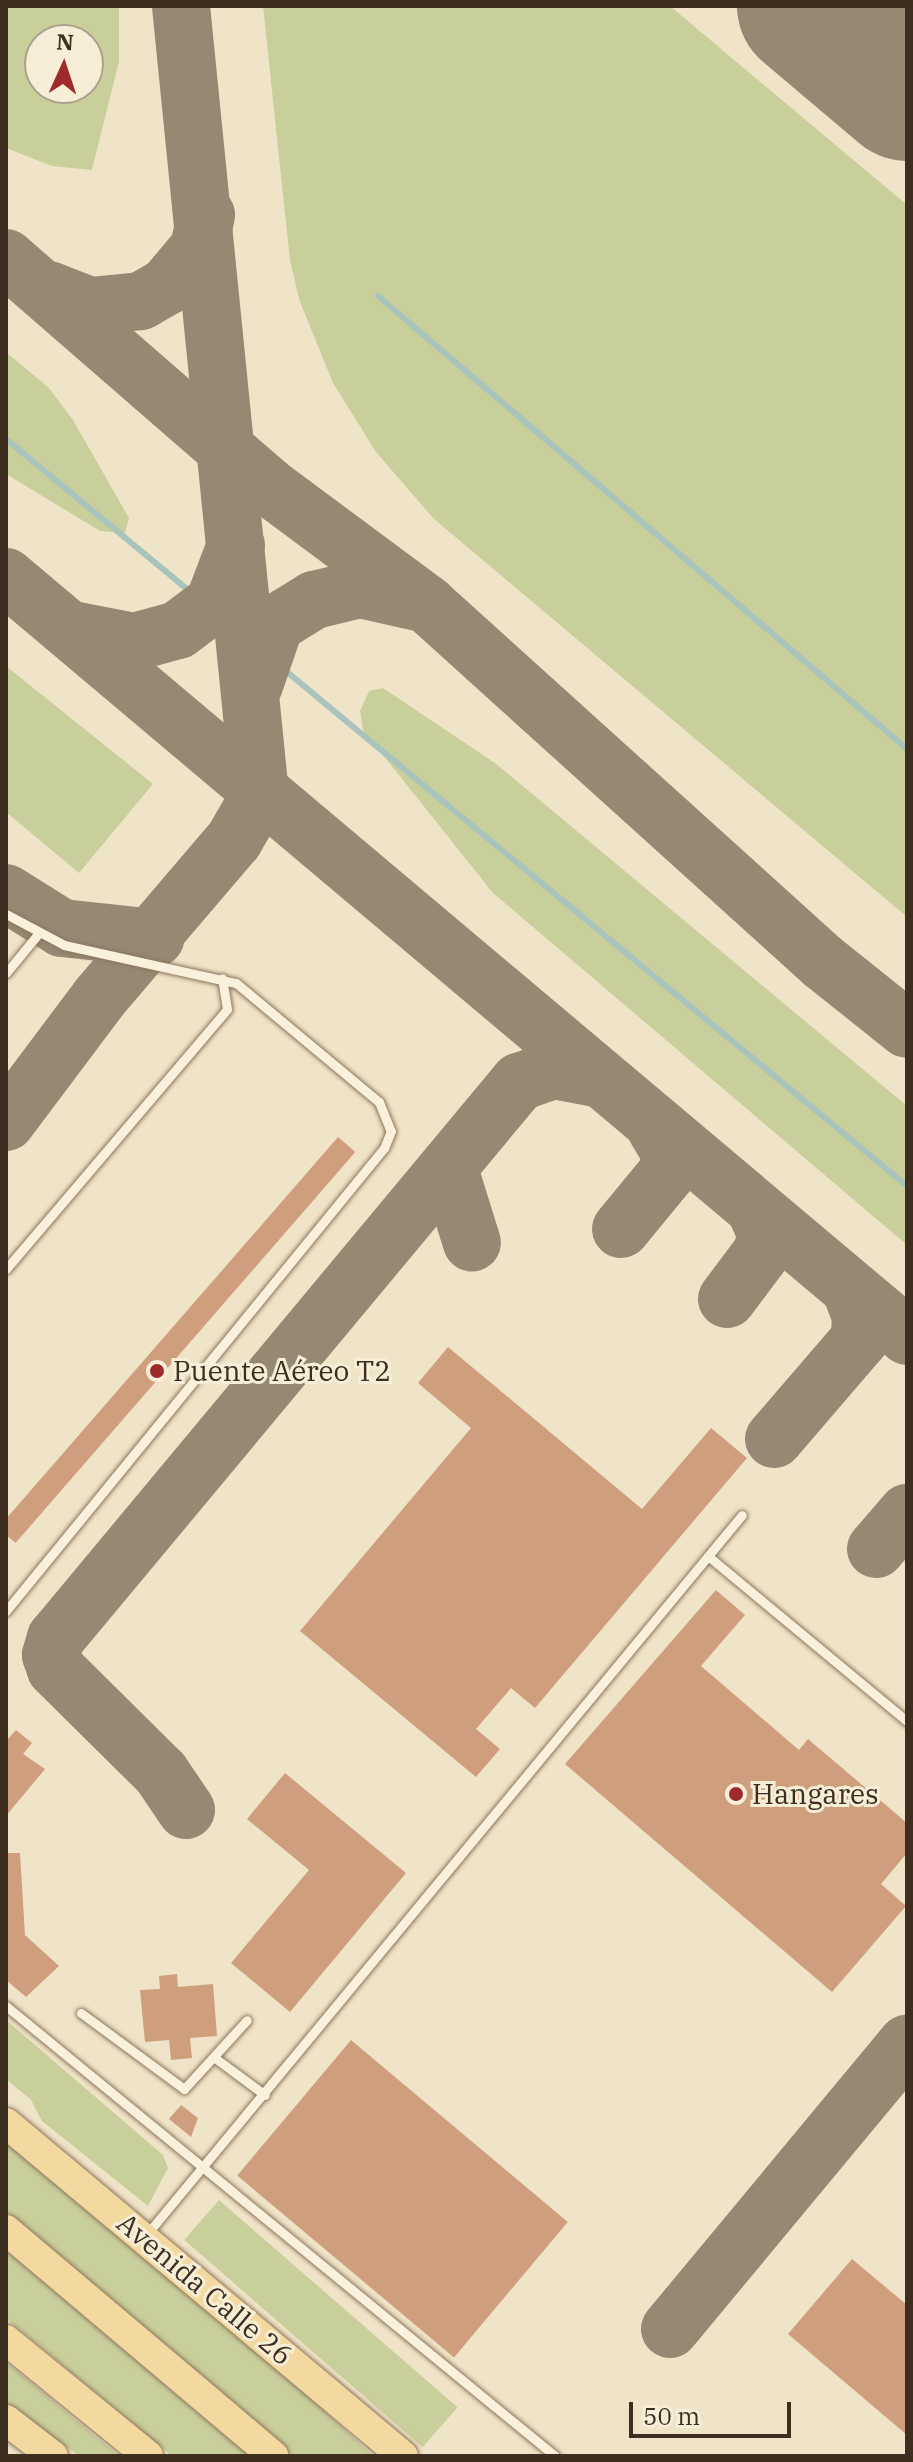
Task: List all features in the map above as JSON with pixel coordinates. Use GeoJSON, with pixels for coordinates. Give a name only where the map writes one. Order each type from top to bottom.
{"type":"FeatureCollection","features":[{"type":"Feature","properties":{"kind":"main road","name":"Avenida Calle 26"},"geometry":{"type":"LineString","coordinates":[[6,2123],[399,2453]]}},
{"type":"Feature","properties":{"kind":"main road"},"geometry":{"type":"LineString","coordinates":[[6,2230],[273,2456]]}},
{"type":"Feature","properties":{"kind":"main road"},"geometry":{"type":"LineString","coordinates":[[6,2340],[148,2456]]}},
{"type":"Feature","properties":{"kind":"main road"},"geometry":{"type":"LineString","coordinates":[[6,2420],[53,2456]]}},
{"type":"Feature","properties":{"kind":"main road"},"geometry":{"type":"LineString","coordinates":[[6,2428],[36,2456]]}},
{"type":"Feature","properties":{"kind":"lane"},"geometry":{"type":"LineString","coordinates":[[6,914],[38,934],[108,958],[222,978],[252,993],[379,1102],[391,1131],[384,1148],[6,1611]]}},
{"type":"Feature","properties":{"kind":"lane"},"geometry":{"type":"LineString","coordinates":[[6,973],[38,934]]}},
{"type":"Feature","properties":{"kind":"lane"},"geometry":{"type":"LineString","coordinates":[[6,1269],[227,1009],[222,978]]}},
{"type":"Feature","properties":{"kind":"lane"},"geometry":{"type":"LineString","coordinates":[[144,2237],[203,2170],[742,1515]]}},
{"type":"Feature","properties":{"kind":"lane"},"geometry":{"type":"LineString","coordinates":[[708,1556],[907,1721]]}},
{"type":"Feature","properties":{"kind":"lane"},"geometry":{"type":"LineString","coordinates":[[6,2006],[555,2456]]}},
{"type":"Feature","properties":{"kind":"lane"},"geometry":{"type":"LineString","coordinates":[[81,2013],[178,2089],[190,2088],[247,2020]]}},
{"type":"Feature","properties":{"kind":"lane"},"geometry":{"type":"LineString","coordinates":[[215,2058],[265,2095]]}},
{"type":"Feature","properties":{"kind":"green space"},"geometry":{"type":"Polygon","coordinates":[[[6,6],[119,6],[119,62],[92,170],[52,166],[6,148],[6,6]]]}},
{"type":"Feature","properties":{"kind":"green space"},"geometry":{"type":"Polygon","coordinates":[[[263,6],[670,6],[907,205],[907,917],[434,519],[376,452],[333,383],[300,302],[290,261],[263,6]]]}},
{"type":"Feature","properties":{"kind":"green space"},"geometry":{"type":"Polygon","coordinates":[[[6,352],[49,388],[73,420],[129,518],[125,533],[100,531],[6,474],[6,352]]]}},
{"type":"Feature","properties":{"kind":"green space"},"geometry":{"type":"Polygon","coordinates":[[[6,666],[153,784],[79,873],[6,812],[6,666]]]}},
{"type":"Feature","properties":{"kind":"green space"},"geometry":{"type":"Polygon","coordinates":[[[383,688],[495,763],[907,1106],[907,1245],[493,893],[363,730],[360,711],[369,691],[383,688]]]}},
{"type":"Feature","properties":{"kind":"green space"},"geometry":{"type":"Polygon","coordinates":[[[6,2020],[163,2155],[168,2168],[148,2206],[42,2121],[31,2100],[6,2079],[6,2020]]]}},
{"type":"Feature","properties":{"kind":"green space"},"geometry":{"type":"Polygon","coordinates":[[[6,2136],[313,2400],[373,2456],[293,2456],[6,2211],[6,2136]]]}},
{"type":"Feature","properties":{"kind":"green space"},"geometry":{"type":"Polygon","coordinates":[[[219,2200],[457,2407],[423,2447],[184,2240],[219,2200]]]}},
{"type":"Feature","properties":{"kind":"green space"},"geometry":{"type":"Polygon","coordinates":[[[6,2251],[250,2456],[172,2456],[6,2318],[6,2251]]]}},
{"type":"Feature","properties":{"kind":"green space"},"geometry":{"type":"Polygon","coordinates":[[[6,2362],[119,2456],[79,2456],[6,2403],[6,2362]]]}},
{"type":"Feature","properties":{"kind":"building","name":"Puente Aéreo T2"},"geometry":{"type":"Polygon","coordinates":[[[338,1137],[355,1152],[16,1543],[6,1535],[6,1519],[338,1137]]]}},
{"type":"Feature","properties":{"kind":"building"},"geometry":{"type":"Polygon","coordinates":[[[448,1347],[642,1509],[711,1428],[747,1458],[535,1708],[511,1688],[476,1729],[500,1749],[476,1777],[300,1631],[471,1428],[418,1383],[448,1347]]]}},
{"type":"Feature","properties":{"kind":"building","name":"Hangares"},"geometry":{"type":"Polygon","coordinates":[[[716,1590],[745,1615],[701,1666],[799,1750],[808,1739],[907,1823],[907,1853],[881,1884],[906,1906],[832,1992],[565,1764],[716,1590]]]}},
{"type":"Feature","properties":{"kind":"building"},"geometry":{"type":"Polygon","coordinates":[[[16,1730],[32,1743],[23,1754],[45,1769],[6,1816],[6,1741],[16,1730]]]}},
{"type":"Feature","properties":{"kind":"building"},"geometry":{"type":"Polygon","coordinates":[[[285,1773],[406,1873],[290,2012],[231,1963],[309,1870],[247,1819],[285,1773]]]}},
{"type":"Feature","properties":{"kind":"building"},"geometry":{"type":"Polygon","coordinates":[[[6,1853],[20,1853],[25,1935],[59,1966],[26,1997],[6,1980],[6,1853]]]}},
{"type":"Feature","properties":{"kind":"building"},"geometry":{"type":"Polygon","coordinates":[[[177,1974],[178,1987],[213,1984],[217,2036],[190,2038],[192,2058],[171,2060],[169,2040],[145,2042],[140,1990],[160,1989],[159,1976],[177,1974]]]}},
{"type":"Feature","properties":{"kind":"building"},"geometry":{"type":"Polygon","coordinates":[[[351,2040],[568,2222],[454,2357],[237,2176],[351,2040]]]}},
{"type":"Feature","properties":{"kind":"building"},"geometry":{"type":"Polygon","coordinates":[[[181,2105],[198,2118],[191,2137],[169,2119],[181,2105]]]}},
{"type":"Feature","properties":{"kind":"building"},"geometry":{"type":"Polygon","coordinates":[[[852,2259],[907,2305],[907,2435],[788,2334],[852,2259]]]}},
{"type":"Feature","properties":{"kind":"waterway"},"geometry":{"type":"LineString","coordinates":[[378,296],[907,749]]}},
{"type":"Feature","properties":{"kind":"waterway"},"geometry":{"type":"LineString","coordinates":[[6,439],[907,1186]]}},
{"type":"Feature","properties":{"kind":"taxiway"},"geometry":{"type":"LineString","coordinates":[[6,1122],[99,998],[234,840],[260,795],[181,6]]}},
{"type":"Feature","properties":{"kind":"taxiway"},"geometry":{"type":"LineString","coordinates":[[49,290],[90,306],[141,301],[167,286],[199,248],[206,215]]}},
{"type":"Feature","properties":{"kind":"taxiway"},"geometry":{"type":"LineString","coordinates":[[6,258],[268,486],[428,605],[823,962],[907,1029]]}},
{"type":"Feature","properties":{"kind":"taxiway"},"geometry":{"type":"LineString","coordinates":[[72,630],[134,642],[178,630],[214,603],[236,545]]}},
{"type":"Feature","properties":{"kind":"taxiway"},"geometry":{"type":"LineString","coordinates":[[6,577],[907,1336]]}},
{"type":"Feature","properties":{"kind":"taxiway"},"geometry":{"type":"LineString","coordinates":[[254,685],[275,624],[314,600],[360,589],[418,602]]}},
{"type":"Feature","properties":{"kind":"taxiway"},"geometry":{"type":"LineString","coordinates":[[6,893],[62,928],[155,938]]}},
{"type":"Feature","properties":{"kind":"taxiway"},"geometry":{"type":"LineString","coordinates":[[186,1810],[161,1773],[56,1669],[51,1655],[56,1638],[519,1082],[554,1070],[601,1079]]}},
{"type":"Feature","properties":{"kind":"taxiway"},"geometry":{"type":"LineString","coordinates":[[621,1229],[668,1172],[670,1152],[657,1130]]}},
{"type":"Feature","properties":{"kind":"taxiway"},"geometry":{"type":"LineString","coordinates":[[449,1169],[472,1243]]}},
{"type":"Feature","properties":{"kind":"taxiway"},"geometry":{"type":"LineString","coordinates":[[727,1299],[763,1251],[766,1233],[758,1215]]}},
{"type":"Feature","properties":{"kind":"taxiway"},"geometry":{"type":"LineString","coordinates":[[774,1439],[860,1339],[861,1316],[851,1290]]}},
{"type":"Feature","properties":{"kind":"taxiway"},"geometry":{"type":"LineString","coordinates":[[876,1549],[907,1513]]}},
{"type":"Feature","properties":{"kind":"taxiway"},"geometry":{"type":"LineString","coordinates":[[670,2329],[907,2044]]}},
{"type":"Feature","properties":{"kind":"runway"},"geometry":{"type":"LineString","coordinates":[[810,6],[907,88]]}},
{"type":"Feature","properties":{"kind":"place","name":"Puente Aéreo T2"},"geometry":{"type":"Point","coordinates":[157,1371]}},
{"type":"Feature","properties":{"kind":"place","name":"Hangares"},"geometry":{"type":"Point","coordinates":[736,1794]}}]}
